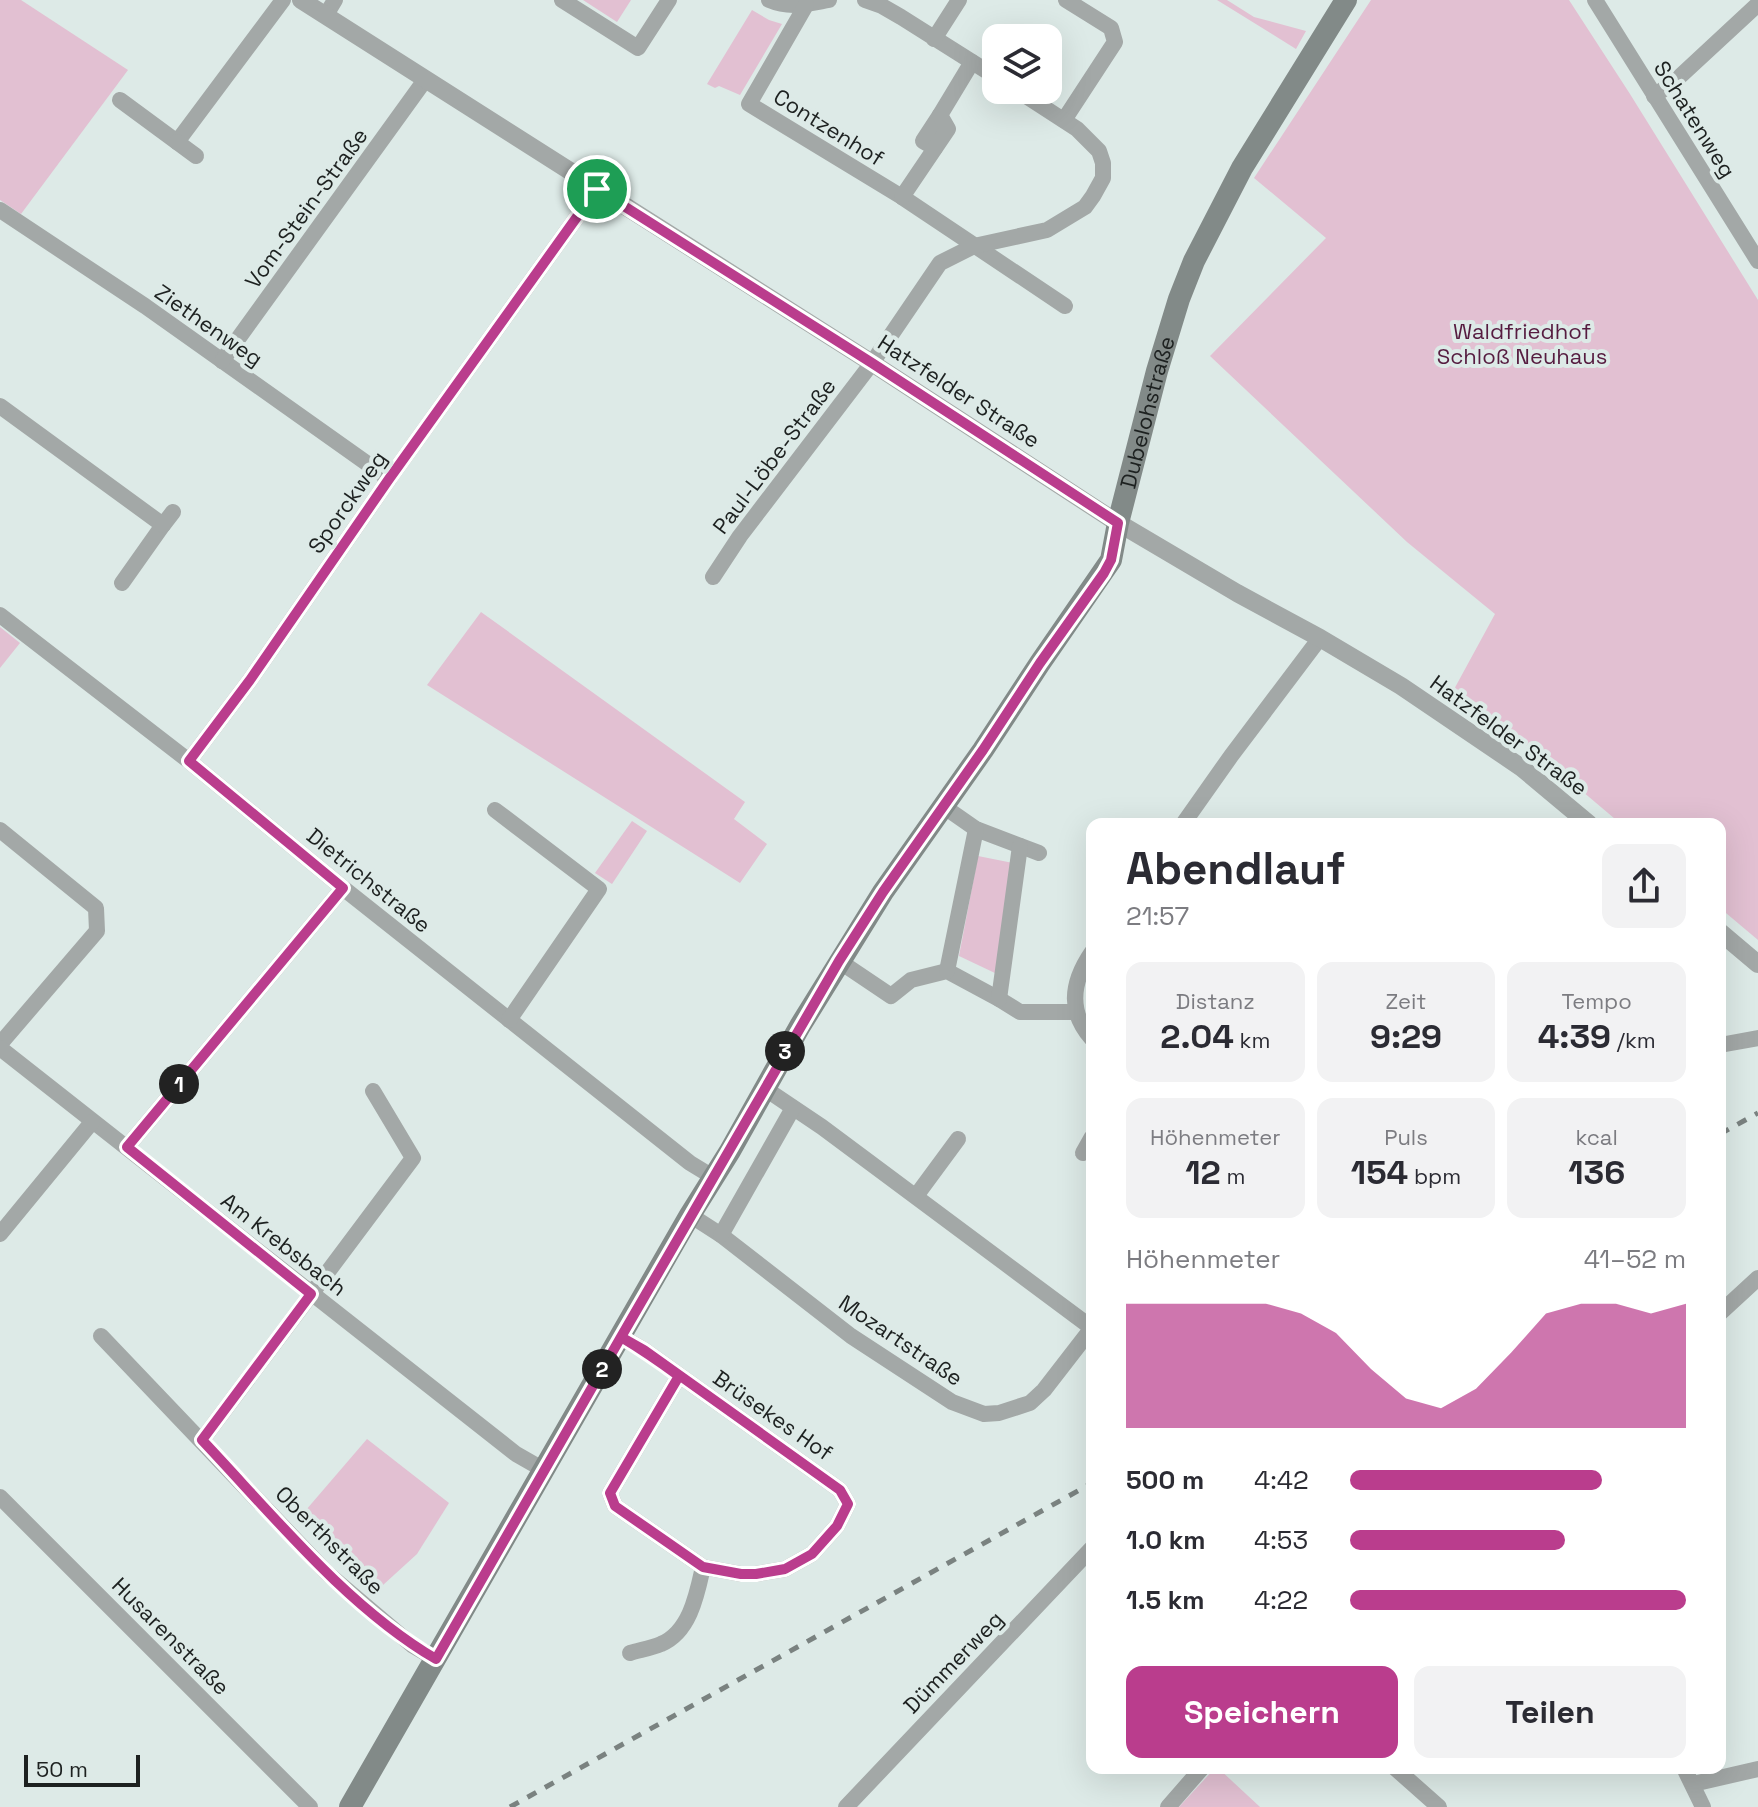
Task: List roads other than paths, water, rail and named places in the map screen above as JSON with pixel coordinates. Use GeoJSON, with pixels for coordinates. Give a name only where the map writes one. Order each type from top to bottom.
{"type":"FeatureCollection","features":[{"type":"Feature","properties":{"kind":"main road","name":"Dubelohstraße"},"geometry":{"type":"LineString","coordinates":[[350,1807],[839,961],[890,881],[1104,573],[1111,560],[1157,371],[1194,261],[1242,168],[1346,0]]}},
{"type":"Feature","properties":{"kind":"street"},"geometry":{"type":"LineString","coordinates":[[177,142],[283,0]]}},
{"type":"Feature","properties":{"kind":"street","name":"Hatzfelder Straße"},"geometry":{"type":"LineString","coordinates":[[301,0],[330,8],[425,80],[1118,523],[1401,686],[1522,768],[1582,818]]}},
{"type":"Feature","properties":{"kind":"street"},"geometry":{"type":"LineString","coordinates":[[562,0],[638,48],[669,0]]}},
{"type":"Feature","properties":{"kind":"street"},"geometry":{"type":"LineString","coordinates":[[769,0],[783,6],[829,0]]}},
{"type":"Feature","properties":{"kind":"street"},"geometry":{"type":"LineString","coordinates":[[865,0],[882,6],[982,68]]}},
{"type":"Feature","properties":{"kind":"street"},"geometry":{"type":"LineString","coordinates":[[934,39],[959,0]]}},
{"type":"Feature","properties":{"kind":"street"},"geometry":{"type":"LineString","coordinates":[[1064,120],[1115,42],[1111,28],[1066,0]]}},
{"type":"Feature","properties":{"kind":"street","name":"Schatenweg"},"geometry":{"type":"LineString","coordinates":[[1595,0],[1758,261]]}},
{"type":"Feature","properties":{"kind":"street"},"geometry":{"type":"LineString","coordinates":[[1654,96],[1675,81],[1758,4]]}},
{"type":"Feature","properties":{"kind":"street","name":"Contzenhof"},"geometry":{"type":"LineString","coordinates":[[806,5],[749,104],[902,197],[1065,306]]}},
{"type":"Feature","properties":{"kind":"street"},"geometry":{"type":"LineString","coordinates":[[902,197],[948,129],[940,115],[972,62]]}},
{"type":"Feature","properties":{"kind":"street","name":"Vom-Stein-Straße"},"geometry":{"type":"LineString","coordinates":[[222,361],[425,80]]}},
{"type":"Feature","properties":{"kind":"street"},"geometry":{"type":"LineString","coordinates":[[120,100],[196,156]]}},
{"type":"Feature","properties":{"kind":"street","name":"Paul-Löbe-Straße"},"geometry":{"type":"LineString","coordinates":[[713,577],[740,536],[872,363],[940,263],[974,246],[1047,230],[1085,207],[1093,196],[1103,178],[1099,151],[1089,139],[1039,104]]}},
{"type":"Feature","properties":{"kind":"street","name":"Sporckweg"},"geometry":{"type":"LineString","coordinates":[[189,761],[250,680],[389,479],[597,189]]}},
{"type":"Feature","properties":{"kind":"street","name":"Ziethenweg"},"geometry":{"type":"LineString","coordinates":[[0,210],[145,306],[389,479]]}},
{"type":"Feature","properties":{"kind":"street"},"geometry":{"type":"LineString","coordinates":[[0,406],[168,518],[122,583]]}},
{"type":"Feature","properties":{"kind":"street","name":"Dietrichstraße"},"geometry":{"type":"LineString","coordinates":[[0,615],[189,761],[343,888],[690,1163],[713,1177]]}},
{"type":"Feature","properties":{"kind":"street"},"geometry":{"type":"LineString","coordinates":[[1187,818],[1320,638]]}},
{"type":"Feature","properties":{"kind":"street"},"geometry":{"type":"LineString","coordinates":[[943,806],[976,829],[1039,853]]}},
{"type":"Feature","properties":{"kind":"street"},"geometry":{"type":"LineString","coordinates":[[495,810],[599,889],[509,1020]]}},
{"type":"Feature","properties":{"kind":"street"},"geometry":{"type":"LineString","coordinates":[[947,971],[976,829]]}},
{"type":"Feature","properties":{"kind":"street"},"geometry":{"type":"LineString","coordinates":[[0,830],[96,908],[97,931],[0,1046]]}},
{"type":"Feature","properties":{"kind":"street"},"geometry":{"type":"LineString","coordinates":[[999,999],[1020,846]]}},
{"type":"Feature","properties":{"kind":"street"},"geometry":{"type":"LineString","coordinates":[[127,1147],[343,888]]}},
{"type":"Feature","properties":{"kind":"street"},"geometry":{"type":"LineString","coordinates":[[1726,937],[1758,964]]}},
{"type":"Feature","properties":{"kind":"street"},"geometry":{"type":"LineString","coordinates":[[839,961],[891,996],[911,980],[947,971],[1020,1012],[1076,1012]]}},
{"type":"Feature","properties":{"kind":"street"},"geometry":{"type":"LineString","coordinates":[[1086,963],[1075,983],[1076,1012],[1086,1029]]}},
{"type":"Feature","properties":{"kind":"street"},"geometry":{"type":"LineString","coordinates":[[1726,1044],[1758,1038]]}},
{"type":"Feature","properties":{"kind":"street","name":"Am Krebsbach"},"geometry":{"type":"LineString","coordinates":[[0,1046],[92,1122],[516,1454],[544,1470]]}},
{"type":"Feature","properties":{"kind":"street"},"geometry":{"type":"LineString","coordinates":[[764,1088],[822,1127],[1086,1324]]}},
{"type":"Feature","properties":{"kind":"street"},"geometry":{"type":"LineString","coordinates":[[202,1440],[413,1158],[373,1091]]}},
{"type":"Feature","properties":{"kind":"street"},"geometry":{"type":"LineString","coordinates":[[721,1235],[793,1108]]}},
{"type":"Feature","properties":{"kind":"street"},"geometry":{"type":"LineString","coordinates":[[0,1234],[92,1122]]}},
{"type":"Feature","properties":{"kind":"street"},"geometry":{"type":"LineString","coordinates":[[916,1196],[958,1139]]}},
{"type":"Feature","properties":{"kind":"street"},"geometry":{"type":"LineString","coordinates":[[1083,1153],[1086,1148]]}},
{"type":"Feature","properties":{"kind":"street","name":"Mozartstraße"},"geometry":{"type":"LineString","coordinates":[[690,1215],[721,1235],[851,1336],[952,1402],[984,1414],[999,1413],[1030,1403],[1044,1390],[1086,1336]]}},
{"type":"Feature","properties":{"kind":"street"},"geometry":{"type":"LineString","coordinates":[[1726,1307],[1758,1278]]}},
{"type":"Feature","properties":{"kind":"street","name":"Oberthstraße"},"geometry":{"type":"LineString","coordinates":[[101,1336],[338,1583],[412,1645],[436,1659]]}},
{"type":"Feature","properties":{"kind":"street","name":"Brüsekes Hof"},"geometry":{"type":"LineString","coordinates":[[621,1337],[644,1350],[840,1490],[848,1504],[837,1526],[812,1554],[785,1569],[756,1574],[703,1567],[615,1506],[610,1493],[679,1376]]}},
{"type":"Feature","properties":{"kind":"street","name":"Husarenstraße"},"geometry":{"type":"LineString","coordinates":[[0,1497],[310,1807]]}},
{"type":"Feature","properties":{"kind":"street","name":"Dümmerweg"},"geometry":{"type":"LineString","coordinates":[[846,1807],[1086,1554]]}},
{"type":"Feature","properties":{"kind":"street"},"geometry":{"type":"LineString","coordinates":[[630,1653],[664,1644],[679,1630],[695,1601],[703,1567]]}},
{"type":"Feature","properties":{"kind":"street"},"geometry":{"type":"LineString","coordinates":[[1693,1784],[1758,1769]]}},
{"type":"Feature","properties":{"kind":"street"},"geometry":{"type":"LineString","coordinates":[[1168,1807],[1197,1774]]}},
{"type":"Feature","properties":{"kind":"street"},"geometry":{"type":"LineString","coordinates":[[1402,1774],[1439,1807]]}},
{"type":"Feature","properties":{"kind":"street"},"geometry":{"type":"LineString","coordinates":[[1687,1774],[1703,1807]]}},
{"type":"Feature","properties":{"kind":"railway"},"geometry":{"type":"LineString","coordinates":[[1726,1131],[1758,1113]]}},
{"type":"Feature","properties":{"kind":"railway"},"geometry":{"type":"LineString","coordinates":[[510,1807],[1086,1486]]}},
{"type":"Feature","properties":{"kind":"park label","name":"Waldfriedhof Schloß Neuhaus"},"geometry":{"type":"Point","coordinates":[1522,344]}}]}
